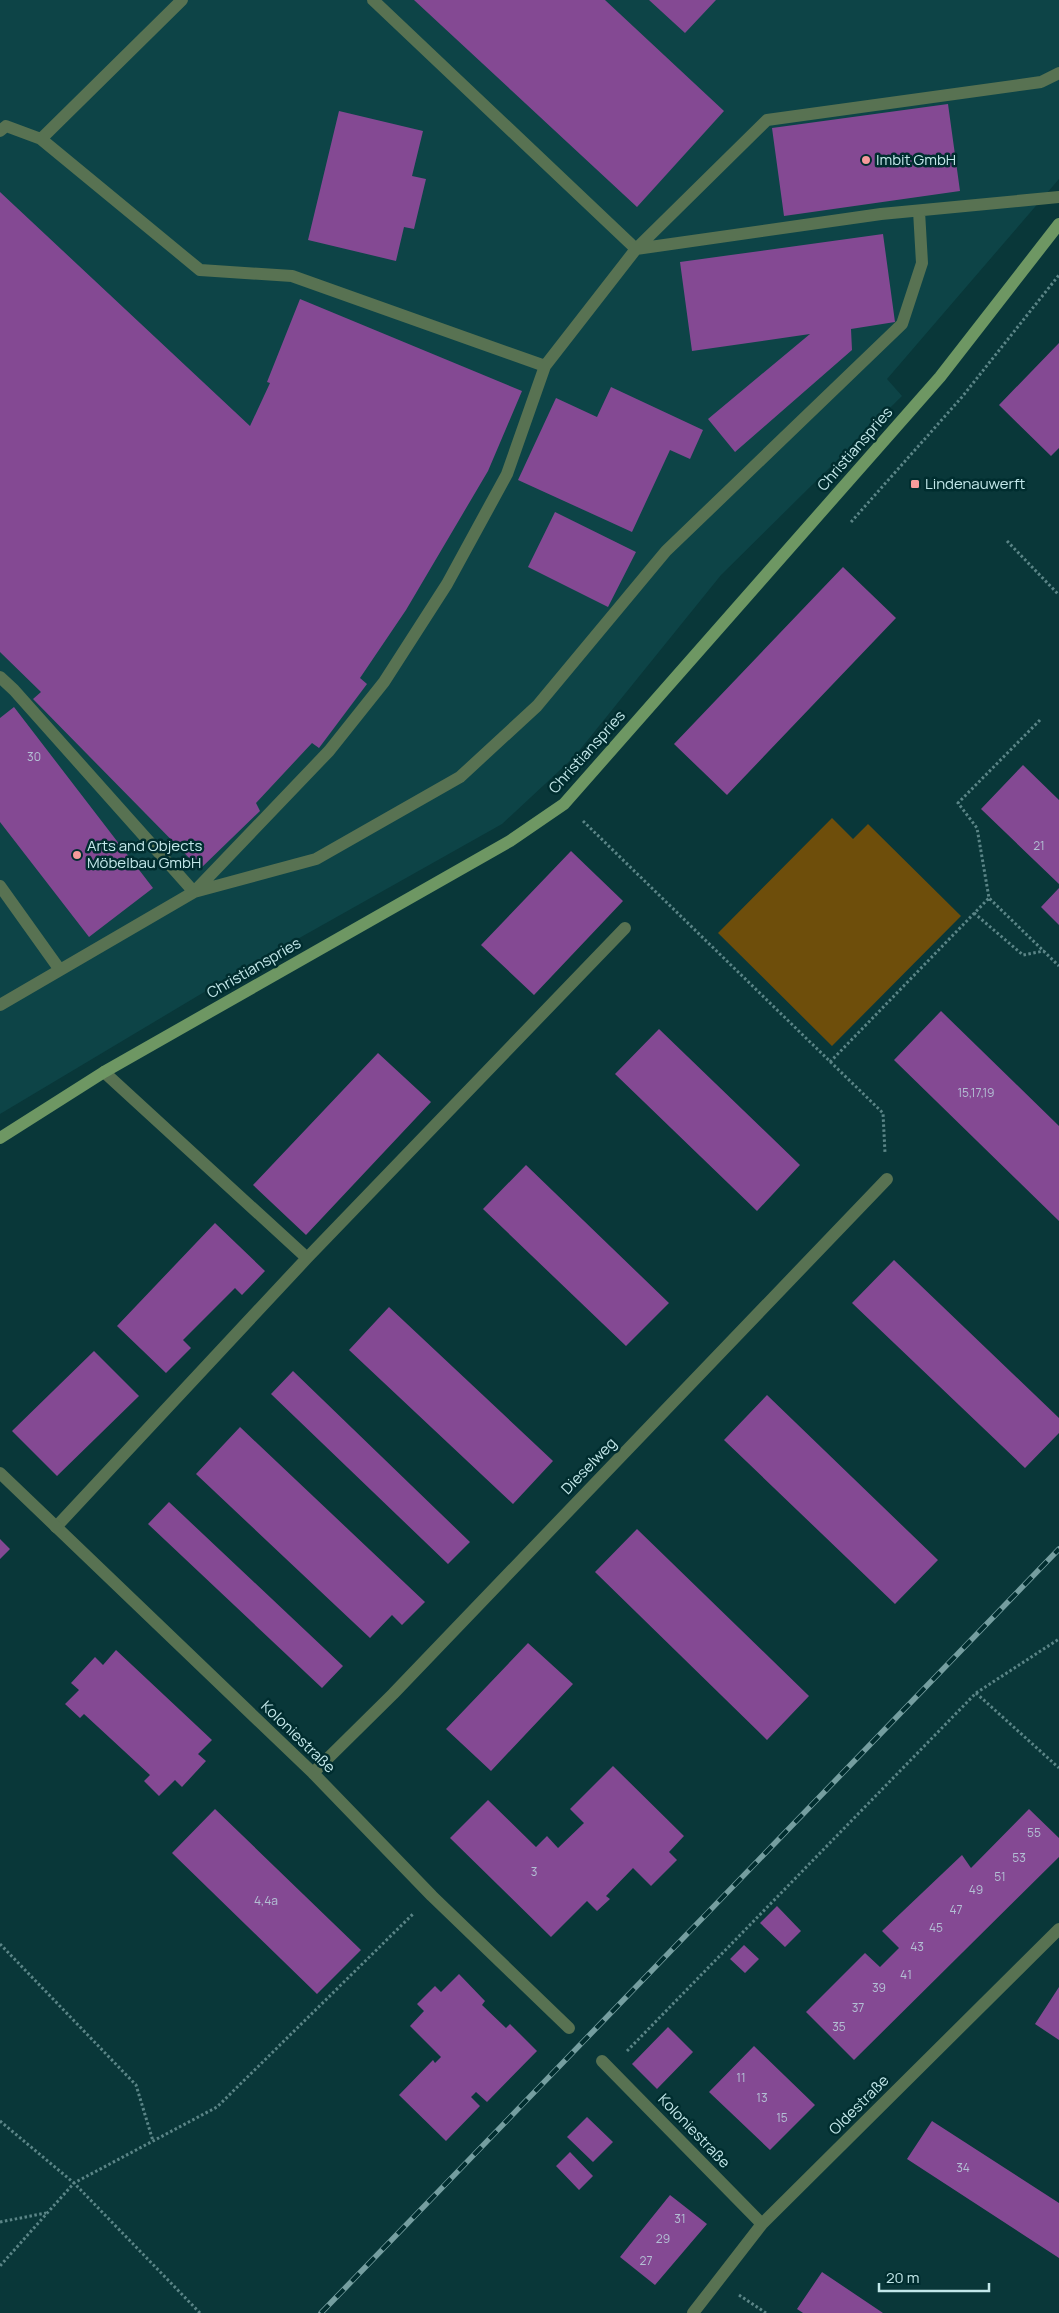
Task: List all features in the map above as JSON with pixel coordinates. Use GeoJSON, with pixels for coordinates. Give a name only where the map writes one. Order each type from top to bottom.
{"type":"FeatureCollection","features":[{"type":"Feature","properties":{"kind":"street"},"geometry":{"type":"LineString","coordinates":[[41,139],[182,0]]}},
{"type":"Feature","properties":{"kind":"street"},"geometry":{"type":"LineString","coordinates":[[373,0],[636,249]]}},
{"type":"Feature","properties":{"kind":"street"},"geometry":{"type":"LineString","coordinates":[[194,892],[329,751],[384,682],[447,584],[507,474],[545,366],[636,249],[767,120],[1041,82],[1059,73]]}},
{"type":"Feature","properties":{"kind":"street"},"geometry":{"type":"LineString","coordinates":[[0,131],[6,126],[41,139],[200,270],[292,276],[545,366]]}},
{"type":"Feature","properties":{"kind":"street"},"geometry":{"type":"LineString","coordinates":[[636,249],[881,214],[1059,197]]}},
{"type":"Feature","properties":{"kind":"street"},"geometry":{"type":"LineString","coordinates":[[0,1004],[194,892],[316,859],[460,777],[538,706],[666,550],[902,324],[922,263],[919,211]]}},
{"type":"Feature","properties":{"kind":"street","name":"Christianspries"},"geometry":{"type":"LineString","coordinates":[[0,1138],[104,1072],[510,841],[564,804],[940,377],[1059,224]]}},
{"type":"Feature","properties":{"kind":"street"},"geometry":{"type":"LineString","coordinates":[[0,677],[14,690],[194,892]]}},
{"type":"Feature","properties":{"kind":"street"},"geometry":{"type":"LineString","coordinates":[[0,886],[60,970]]}},
{"type":"Feature","properties":{"kind":"street"},"geometry":{"type":"LineString","coordinates":[[56,1527],[307,1258],[624,928]]}},
{"type":"Feature","properties":{"kind":"street"},"geometry":{"type":"LineString","coordinates":[[104,1072],[307,1258]]}},
{"type":"Feature","properties":{"kind":"street","name":"Dieselweg"},"geometry":{"type":"LineString","coordinates":[[313,1774],[393,1694],[887,1179]]}},
{"type":"Feature","properties":{"kind":"street","name":"Koloniestraße"},"geometry":{"type":"LineString","coordinates":[[0,1473],[313,1774],[432,1896],[569,2028]]}},
{"type":"Feature","properties":{"kind":"street","name":"Oldestraße"},"geometry":{"type":"LineString","coordinates":[[692,2313],[762,2224],[1059,1929]]}},
{"type":"Feature","properties":{"kind":"street","name":"Koloniestraße"},"geometry":{"type":"LineString","coordinates":[[606,2065],[762,2224]]}},
{"type":"Feature","properties":{"kind":"path"},"geometry":{"type":"LineString","coordinates":[[1007,542],[1059,595]]}},
{"type":"Feature","properties":{"kind":"path"},"geometry":{"type":"LineString","coordinates":[[1040,720],[958,803],[977,828],[989,898],[1059,966]]}},
{"type":"Feature","properties":{"kind":"path"},"geometry":{"type":"LineString","coordinates":[[564,804],[883,1113],[887,1179]]}},
{"type":"Feature","properties":{"kind":"path"},"geometry":{"type":"LineString","coordinates":[[830,1062],[989,898]]}},
{"type":"Feature","properties":{"kind":"path"},"geometry":{"type":"LineString","coordinates":[[974,914],[1023,955],[1044,951]]}},
{"type":"Feature","properties":{"kind":"path"},"geometry":{"type":"LineString","coordinates":[[606,2065],[976,1693],[1059,1639]]}},
{"type":"Feature","properties":{"kind":"path"},"geometry":{"type":"LineString","coordinates":[[976,1693],[1059,1768]]}},
{"type":"Feature","properties":{"kind":"path"},"geometry":{"type":"LineString","coordinates":[[0,2266],[74,2183],[218,2107],[432,1896]]}},
{"type":"Feature","properties":{"kind":"path"},"geometry":{"type":"LineString","coordinates":[[0,1944],[136,2085],[153,2141]]}},
{"type":"Feature","properties":{"kind":"path"},"geometry":{"type":"LineString","coordinates":[[0,2121],[74,2183],[200,2313]]}},
{"type":"Feature","properties":{"kind":"path"},"geometry":{"type":"LineString","coordinates":[[0,2222],[47,2213]]}},
{"type":"Feature","properties":{"kind":"path"},"geometry":{"type":"LineString","coordinates":[[718,2280],[766,2313]]}},
{"type":"Feature","properties":{"kind":"shaded area"},"geometry":{"type":"Polygon","coordinates":[[[0,0],[1059,0],[1059,179],[887,379],[902,396],[721,575],[574,757],[502,824],[216,985],[0,1114],[0,0]]]}},
{"type":"Feature","properties":{"kind":"shaded area"},"geometry":{"type":"Polygon","coordinates":[[[832,818],[853,839],[868,824],[961,916],[832,1046],[718,933],[832,818]]]}},
{"type":"Feature","properties":{"kind":"building"},"geometry":{"type":"Polygon","coordinates":[[[414,0],[605,0],[724,111],[637,207],[414,0]]]}},
{"type":"Feature","properties":{"kind":"building"},"geometry":{"type":"Polygon","coordinates":[[[649,0],[716,0],[685,33],[649,0]]]}},
{"type":"Feature","properties":{"kind":"building","name":"lmbit GmbH"},"geometry":{"type":"Polygon","coordinates":[[[948,104],[960,191],[784,216],[772,128],[948,104]]]}},
{"type":"Feature","properties":{"kind":"building"},"geometry":{"type":"Polygon","coordinates":[[[339,111],[423,131],[412,176],[426,179],[414,229],[404,227],[396,261],[308,240],[339,111]]]}},
{"type":"Feature","properties":{"kind":"building"},"geometry":{"type":"Polygon","coordinates":[[[0,192],[250,426],[270,383],[267,382],[300,299],[522,391],[488,471],[406,610],[360,678],[367,684],[319,748],[312,743],[256,803],[260,811],[200,869],[33,699],[41,692],[0,652],[0,192]]]}},
{"type":"Feature","properties":{"kind":"building"},"geometry":{"type":"Polygon","coordinates":[[[883,234],[895,322],[851,329],[852,350],[735,452],[708,419],[810,334],[692,351],[680,262],[883,234]]]}},
{"type":"Feature","properties":{"kind":"building"},"geometry":{"type":"Polygon","coordinates":[[[1059,343],[1059,448],[1051,456],[999,405],[1059,343]]]}},
{"type":"Feature","properties":{"kind":"building"},"geometry":{"type":"Polygon","coordinates":[[[611,387],[703,430],[690,459],[670,450],[632,532],[518,480],[556,398],[597,417],[611,387]]]}},
{"type":"Feature","properties":{"kind":"building"},"geometry":{"type":"Polygon","coordinates":[[[555,512],[636,552],[608,607],[528,567],[555,512]]]}},
{"type":"Feature","properties":{"kind":"building"},"geometry":{"type":"Polygon","coordinates":[[[843,567],[896,618],[727,795],[674,744],[843,567]]]}},
{"type":"Feature","properties":{"kind":"building","name":"Arts and Objects Möbelbau GmbH"},"geometry":{"type":"Polygon","coordinates":[[[14,707],[153,888],[89,937],[0,822],[0,718],[14,707]]]}},
{"type":"Feature","properties":{"kind":"building"},"geometry":{"type":"Polygon","coordinates":[[[1023,765],[1059,800],[1059,884],[981,809],[1023,765]]]}},
{"type":"Feature","properties":{"kind":"building"},"geometry":{"type":"Polygon","coordinates":[[[571,851],[623,901],[534,995],[481,945],[571,851]]]}},
{"type":"Feature","properties":{"kind":"building"},"geometry":{"type":"Polygon","coordinates":[[[1059,888],[1059,925],[1041,907],[1059,888]]]}},
{"type":"Feature","properties":{"kind":"building"},"geometry":{"type":"Polygon","coordinates":[[[941,1011],[1059,1126],[1059,1221],[894,1060],[941,1011]]]}},
{"type":"Feature","properties":{"kind":"building"},"geometry":{"type":"Polygon","coordinates":[[[659,1029],[800,1165],[757,1211],[615,1074],[659,1029]]]}},
{"type":"Feature","properties":{"kind":"building"},"geometry":{"type":"Polygon","coordinates":[[[378,1053],[431,1102],[306,1235],[253,1185],[378,1053]]]}},
{"type":"Feature","properties":{"kind":"building"},"geometry":{"type":"Polygon","coordinates":[[[526,1165],[669,1303],[626,1346],[483,1209],[526,1165]]]}},
{"type":"Feature","properties":{"kind":"building"},"geometry":{"type":"Polygon","coordinates":[[[215,1223],[265,1271],[242,1295],[235,1288],[183,1340],[191,1348],[166,1373],[117,1326],[215,1223]]]}},
{"type":"Feature","properties":{"kind":"building"},"geometry":{"type":"Polygon","coordinates":[[[894,1260],[1059,1418],[1059,1433],[1025,1468],[852,1303],[894,1260]]]}},
{"type":"Feature","properties":{"kind":"building"},"geometry":{"type":"Polygon","coordinates":[[[389,1307],[553,1461],[513,1504],[349,1350],[389,1307]]]}},
{"type":"Feature","properties":{"kind":"building"},"geometry":{"type":"Polygon","coordinates":[[[94,1351],[139,1396],[57,1476],[12,1431],[94,1351]]]}},
{"type":"Feature","properties":{"kind":"building"},"geometry":{"type":"Polygon","coordinates":[[[293,1371],[470,1542],[448,1564],[271,1394],[293,1371]]]}},
{"type":"Feature","properties":{"kind":"building"},"geometry":{"type":"Polygon","coordinates":[[[767,1395],[938,1560],[895,1604],[724,1440],[767,1395]]]}},
{"type":"Feature","properties":{"kind":"building"},"geometry":{"type":"Polygon","coordinates":[[[240,1427],[425,1602],[402,1625],[392,1615],[370,1638],[196,1474],[240,1427]]]}},
{"type":"Feature","properties":{"kind":"building"},"geometry":{"type":"Polygon","coordinates":[[[169,1502],[343,1666],[322,1688],[148,1524],[169,1502]]]}},
{"type":"Feature","properties":{"kind":"building"},"geometry":{"type":"Polygon","coordinates":[[[637,1529],[809,1696],[767,1740],[595,1572],[637,1529]]]}},
{"type":"Feature","properties":{"kind":"building"},"geometry":{"type":"Polygon","coordinates":[[[0,1539],[10,1549],[0,1559],[0,1539]]]}},
{"type":"Feature","properties":{"kind":"building"},"geometry":{"type":"Polygon","coordinates":[[[528,1643],[573,1684],[491,1771],[446,1729],[528,1643]]]}},
{"type":"Feature","properties":{"kind":"building"},"geometry":{"type":"Polygon","coordinates":[[[116,1650],[212,1740],[198,1754],[206,1761],[182,1787],[175,1780],[159,1796],[144,1781],[150,1775],[84,1714],[80,1718],[65,1704],[79,1690],[71,1683],[95,1657],[103,1665],[116,1650]]]}},
{"type":"Feature","properties":{"kind":"building"},"geometry":{"type":"Polygon","coordinates":[[[613,1766],[684,1836],[669,1852],[677,1860],[651,1886],[633,1868],[606,1896],[610,1899],[597,1911],[587,1901],[551,1937],[450,1838],[488,1800],[536,1847],[547,1836],[558,1848],[584,1823],[570,1809],[613,1766]]]}},
{"type":"Feature","properties":{"kind":"building"},"geometry":{"type":"Polygon","coordinates":[[[215,1809],[361,1950],[317,1994],[172,1853],[215,1809]]]}},
{"type":"Feature","properties":{"kind":"building"},"geometry":{"type":"Polygon","coordinates":[[[1029,1809],[1059,1838],[1059,1857],[854,2060],[806,2012],[865,1953],[880,1967],[899,1948],[882,1931],[962,1855],[971,1868],[1029,1809]]]}},
{"type":"Feature","properties":{"kind":"building"},"geometry":{"type":"Polygon","coordinates":[[[777,1906],[801,1931],[785,1947],[760,1923],[777,1906]]]}},
{"type":"Feature","properties":{"kind":"building"},"geometry":{"type":"Polygon","coordinates":[[[744,1945],[759,1959],[745,1973],[730,1959],[744,1945]]]}},
{"type":"Feature","properties":{"kind":"building"},"geometry":{"type":"Polygon","coordinates":[[[459,1974],[485,2001],[482,2005],[506,2028],[510,2024],[537,2051],[487,2102],[476,2092],[471,2097],[480,2106],[446,2141],[399,2095],[433,2060],[435,2063],[441,2057],[410,2026],[424,2011],[417,2004],[435,1986],[441,1992],[459,1974]]]}},
{"type":"Feature","properties":{"kind":"building"},"geometry":{"type":"Polygon","coordinates":[[[1059,1987],[1059,2040],[1035,2024],[1059,1987]]]}},
{"type":"Feature","properties":{"kind":"building"},"geometry":{"type":"Polygon","coordinates":[[[668,2027],[693,2052],[657,2089],[632,2064],[668,2027]]]}},
{"type":"Feature","properties":{"kind":"building"},"geometry":{"type":"Polygon","coordinates":[[[754,2046],[815,2105],[770,2150],[709,2092],[754,2046]]]}},
{"type":"Feature","properties":{"kind":"building"},"geometry":{"type":"Polygon","coordinates":[[[587,2117],[613,2142],[593,2162],[567,2137],[587,2117]]]}},
{"type":"Feature","properties":{"kind":"building"},"geometry":{"type":"Polygon","coordinates":[[[932,2121],[1059,2203],[1059,2258],[907,2159],[932,2121]]]}},
{"type":"Feature","properties":{"kind":"building"},"geometry":{"type":"Polygon","coordinates":[[[570,2152],[593,2176],[579,2190],[556,2166],[570,2152]]]}},
{"type":"Feature","properties":{"kind":"building"},"geometry":{"type":"Polygon","coordinates":[[[670,2195],[707,2224],[655,2285],[620,2257],[670,2195]]]}},
{"type":"Feature","properties":{"kind":"building"},"geometry":{"type":"Polygon","coordinates":[[[822,2272],[883,2313],[803,2313],[797,2309],[822,2272]]]}},
{"type":"Feature","properties":{"kind":"railway"},"geometry":{"type":"LineString","coordinates":[[321,2313],[1059,1549]]}},
{"type":"Feature","properties":{"kind":"place","name":"lmbit GmbH"},"geometry":{"type":"Point","coordinates":[866,160]}},
{"type":"Feature","properties":{"kind":"place","name":"Lindenauwerft"},"geometry":{"type":"Point","coordinates":[915,484]}},
{"type":"Feature","properties":{"kind":"place","name":"Arts and Objects Möbelbau GmbH"},"geometry":{"type":"Point","coordinates":[77,855]}}]}
